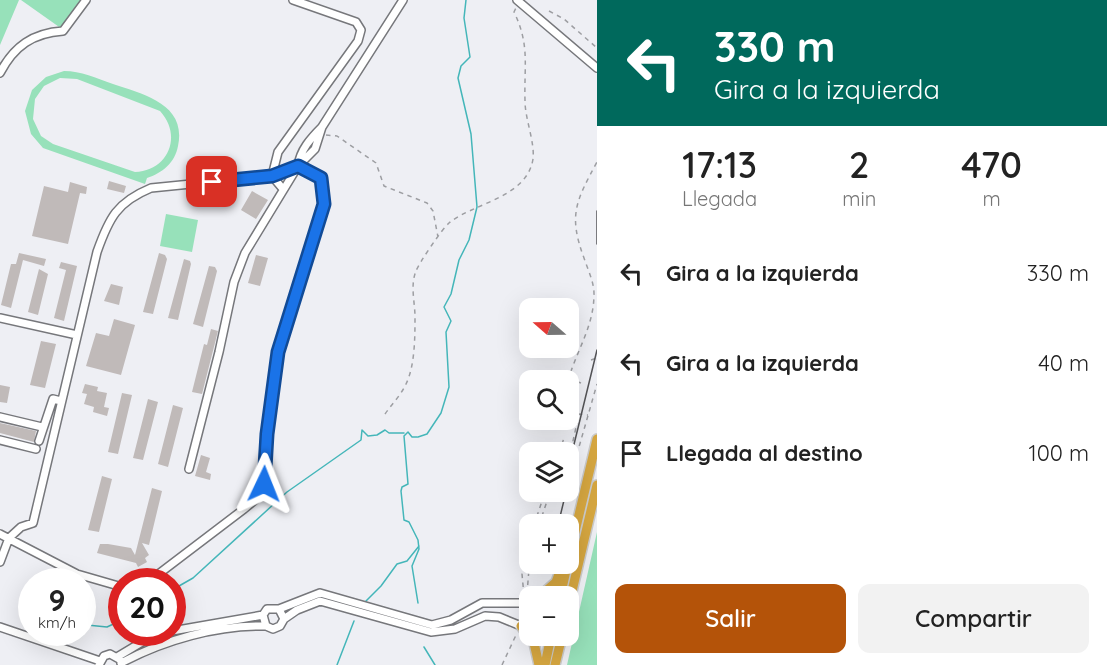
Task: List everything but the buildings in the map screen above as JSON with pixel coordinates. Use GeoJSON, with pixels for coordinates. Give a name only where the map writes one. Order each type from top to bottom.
{"type":"FeatureCollection","features":[{"type":"Feature","properties":{"kind":"highway"},"geometry":{"type":"LineString","coordinates":[[578,514],[597,439]]}},
{"type":"Feature","properties":{"kind":"highway"},"geometry":{"type":"LineString","coordinates":[[573,586],[597,485]]}},
{"type":"Feature","properties":{"kind":"highway"},"geometry":{"type":"LineString","coordinates":[[535,646],[539,665]]}},
{"type":"Feature","properties":{"kind":"highway"},"geometry":{"type":"LineString","coordinates":[[545,665],[549,646]]}},
{"type":"Feature","properties":{"kind":"highway"},"geometry":{"type":"LineString","coordinates":[[555,665],[560,646]]}},
{"type":"Feature","properties":{"kind":"street"},"geometry":{"type":"LineString","coordinates":[[0,73],[9,58],[38,34],[63,31],[86,0]]}},
{"type":"Feature","properties":{"kind":"street"},"geometry":{"type":"LineString","coordinates":[[272,176],[278,152],[358,40],[361,30],[356,22],[293,0]]}},
{"type":"Feature","properties":{"kind":"street"},"geometry":{"type":"LineString","coordinates":[[189,469],[234,282],[245,254],[298,166],[315,148],[321,127],[403,0]]}},
{"type":"Feature","properties":{"kind":"street"},"geometry":{"type":"LineString","coordinates":[[518,1],[597,68]]}},
{"type":"Feature","properties":{"kind":"street"},"geometry":{"type":"LineString","coordinates":[[0,562],[9,538],[21,527],[33,523],[97,252],[106,226],[119,207],[136,195],[151,189],[272,176],[298,166],[321,178],[325,195],[278,352],[267,434],[264,484],[256,499],[166,568]]}},
{"type":"Feature","properties":{"kind":"street"},"geometry":{"type":"LineString","coordinates":[[272,176],[283,189]]}},
{"type":"Feature","properties":{"kind":"street"},"geometry":{"type":"LineString","coordinates":[[0,318],[77,335]]}},
{"type":"Feature","properties":{"kind":"street"},"geometry":{"type":"LineString","coordinates":[[39,437],[53,399],[61,401]]}},
{"type":"Feature","properties":{"kind":"street"},"geometry":{"type":"LineString","coordinates":[[0,417],[39,437]]}},
{"type":"Feature","properties":{"kind":"street"},"geometry":{"type":"LineString","coordinates":[[0,440],[52,436]]}},
{"type":"Feature","properties":{"kind":"street"},"geometry":{"type":"LineString","coordinates":[[0,534],[77,574],[108,583]]}},
{"type":"Feature","properties":{"kind":"street"},"geometry":{"type":"LineString","coordinates":[[186,629],[263,615],[273,607],[279,609],[320,593],[432,625],[451,620],[482,603],[519,603]]}},
{"type":"Feature","properties":{"kind":"street"},"geometry":{"type":"LineString","coordinates":[[320,593],[320,601]]}},
{"type":"Feature","properties":{"kind":"street"},"geometry":{"type":"LineString","coordinates":[[120,662],[149,648],[177,639],[266,626],[273,629],[280,626],[284,619],[297,610],[320,601],[431,632],[455,629],[485,616],[499,617],[519,625]]}},
{"type":"Feature","properties":{"kind":"street"},"geometry":{"type":"LineString","coordinates":[[279,609],[284,619]]}},
{"type":"Feature","properties":{"kind":"street"},"geometry":{"type":"LineString","coordinates":[[263,615],[266,626]]}},
{"type":"Feature","properties":{"kind":"street"},"geometry":{"type":"LineString","coordinates":[[0,627],[100,663],[110,654],[120,662]]}},
{"type":"Feature","properties":{"kind":"street"},"geometry":{"type":"LineString","coordinates":[[120,662],[139,646]]}},
{"type":"Feature","properties":{"kind":"path"},"geometry":{"type":"LineString","coordinates":[[385,414],[407,384],[413,349],[413,284],[416,271],[448,223],[459,215],[503,197],[513,189],[532,161],[533,149],[525,113],[526,47],[522,29],[514,12],[518,1]]}},
{"type":"Feature","properties":{"kind":"path"},"geometry":{"type":"LineString","coordinates":[[549,11],[564,19],[597,48]]}},
{"type":"Feature","properties":{"kind":"path"},"geometry":{"type":"LineString","coordinates":[[321,127],[325,135],[337,136],[376,163],[384,186],[427,203],[433,211],[438,237]]}},
{"type":"Feature","properties":{"kind":"path"},"geometry":{"type":"LineString","coordinates":[[581,383],[572,380],[570,374],[586,336],[594,292],[576,233],[574,217],[582,188],[597,162]]}},
{"type":"Feature","properties":{"kind":"path"},"geometry":{"type":"LineString","coordinates":[[591,360],[597,358]]}},
{"type":"Feature","properties":{"kind":"path"},"geometry":{"type":"LineString","coordinates":[[579,447],[597,384]]}},
{"type":"Feature","properties":{"kind":"path"},"geometry":{"type":"LineString","coordinates":[[572,442],[579,414],[588,416]]}},
{"type":"Feature","properties":{"kind":"path"},"geometry":{"type":"LineString","coordinates":[[563,442],[564,437]]}},
{"type":"Feature","properties":{"kind":"green space"},"geometry":{"type":"Polygon","coordinates":[[[0,0],[19,0],[0,45],[0,0]]]}},
{"type":"Feature","properties":{"kind":"green space"},"geometry":{"type":"Polygon","coordinates":[[[21,0],[83,0],[62,29],[21,0]]]}},
{"type":"Feature","properties":{"kind":"green space"},"geometry":{"type":"Polygon","coordinates":[[[70,71],[137,92],[160,103],[176,120],[179,132],[178,146],[171,162],[163,170],[147,178],[145,184],[43,148],[31,134],[25,111],[32,90],[46,77],[70,71]],[[60,78],[44,86],[35,99],[33,119],[41,136],[53,144],[135,172],[156,166],[163,159],[171,141],[167,121],[160,111],[77,79],[60,78]]]}},
{"type":"Feature","properties":{"kind":"green space"},"geometry":{"type":"Polygon","coordinates":[[[166,214],[198,220],[192,252],[160,246],[166,214]]]}},
{"type":"Feature","properties":{"kind":"green space"},"geometry":{"type":"Polygon","coordinates":[[[597,532],[597,665],[567,665],[571,646],[579,646],[579,612],[597,532]]]}},
{"type":"Feature","properties":{"kind":"waterway"},"geometry":{"type":"LineString","coordinates":[[418,437],[427,434],[441,413],[449,387],[446,332],[451,321],[444,307],[451,294],[459,260],[469,240],[477,207],[471,134],[458,78],[461,66],[470,57],[464,18],[466,0]]}},
{"type":"Feature","properties":{"kind":"waterway"},"geometry":{"type":"LineString","coordinates":[[186,582],[287,492],[361,440],[362,430],[368,436],[377,435],[385,430],[389,433],[404,433]]}},
{"type":"Feature","properties":{"kind":"waterway"},"geometry":{"type":"LineString","coordinates":[[417,437],[412,437],[408,432],[404,436],[408,484],[402,487],[401,491],[404,520],[409,522],[418,540],[419,549],[412,566],[418,603]]}},
{"type":"Feature","properties":{"kind":"waterway"},"geometry":{"type":"LineString","coordinates":[[366,601],[381,586],[397,564],[407,561],[419,546]]}},
{"type":"Feature","properties":{"kind":"waterway"},"geometry":{"type":"LineString","coordinates":[[337,665],[354,621]]}},
{"type":"Feature","properties":{"kind":"waterway"},"geometry":{"type":"LineString","coordinates":[[96,626],[108,627]]}},
{"type":"Feature","properties":{"kind":"waterway"},"geometry":{"type":"LineString","coordinates":[[424,647],[435,665]]}},
{"type":"Feature","properties":{"kind":"tram line"},"geometry":{"type":"LineString","coordinates":[[597,211],[597,244]]}},
{"type":"Feature","properties":{"kind":"tram line"},"geometry":{"type":"LineString","coordinates":[[575,442],[597,350]]}},
{"type":"Feature","properties":{"kind":"tram line"},"geometry":{"type":"LineString","coordinates":[[561,514],[564,502]]}},
{"type":"Feature","properties":{"kind":"route"},"geometry":{"type":"LineString","coordinates":[[212,182],[272,176],[298,166],[316,174],[321,178],[324,186],[324,204],[278,352],[267,434],[264,484]]}}]}
